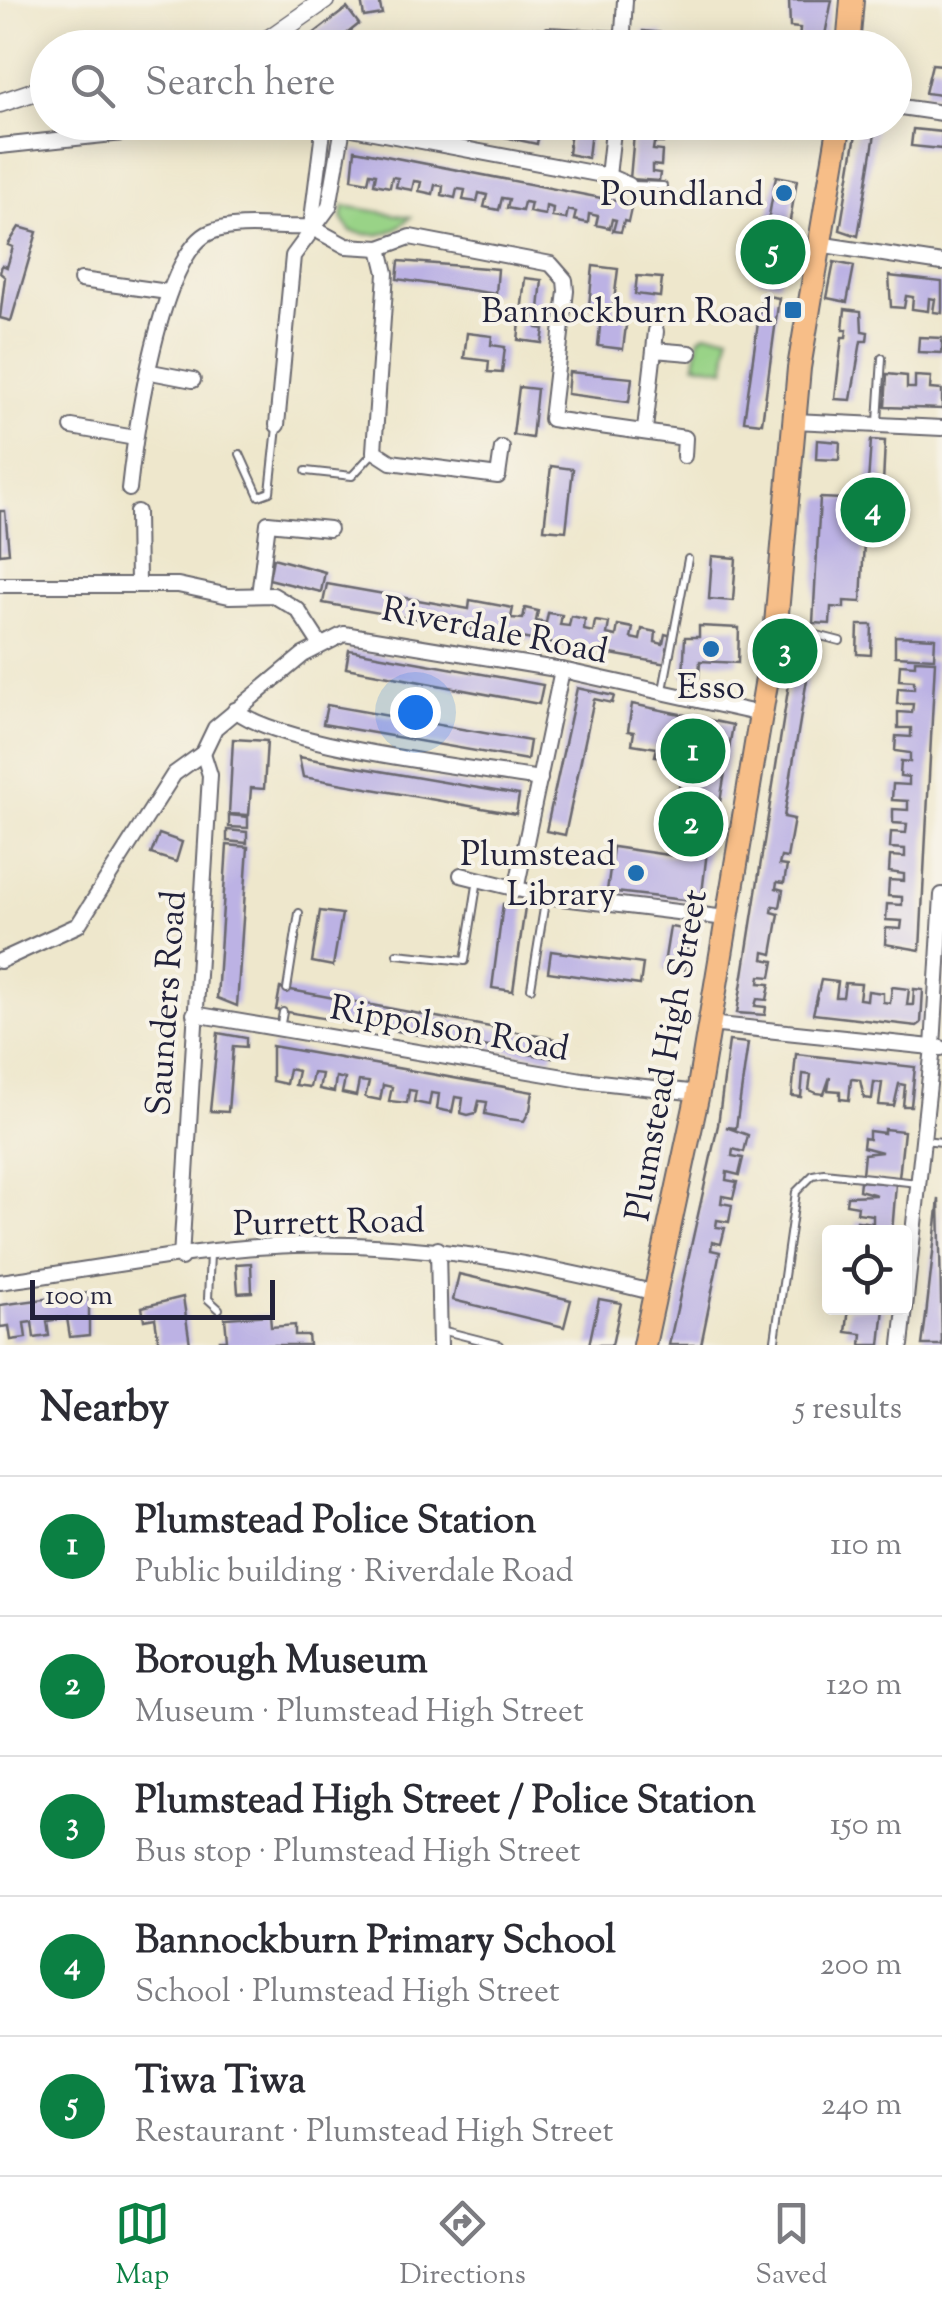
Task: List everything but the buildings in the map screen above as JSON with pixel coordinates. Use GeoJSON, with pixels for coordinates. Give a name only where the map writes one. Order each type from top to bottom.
{"type":"FeatureCollection","features":[{"type":"Feature","properties":{"kind":"main road"},"geometry":{"type":"LineString","coordinates":[[850,30],[852,0]]}},
{"type":"Feature","properties":{"kind":"main road","name":"Plumstead High Street"},"geometry":{"type":"LineString","coordinates":[[644,1345],[698,1093],[776,624],[794,421],[837,140]]}},
{"type":"Feature","properties":{"kind":"street"},"geometry":{"type":"LineString","coordinates":[[282,30],[325,0]]}},
{"type":"Feature","properties":{"kind":"street"},"geometry":{"type":"LineString","coordinates":[[623,30],[625,0]]}},
{"type":"Feature","properties":{"kind":"street"},"geometry":{"type":"LineString","coordinates":[[0,103],[30,93]]}},
{"type":"Feature","properties":{"kind":"street"},"geometry":{"type":"LineString","coordinates":[[912,109],[942,113]]}},
{"type":"Feature","properties":{"kind":"street"},"geometry":{"type":"LineString","coordinates":[[0,146],[57,140]]}},
{"type":"Feature","properties":{"kind":"street"},"geometry":{"type":"LineString","coordinates":[[311,228],[320,140]]}},
{"type":"Feature","properties":{"kind":"street"},"geometry":{"type":"LineString","coordinates":[[277,426],[294,256],[329,207],[341,140]]}},
{"type":"Feature","properties":{"kind":"street"},"geometry":{"type":"LineString","coordinates":[[413,140],[608,176],[630,185]]}},
{"type":"Feature","properties":{"kind":"street"},"geometry":{"type":"LineString","coordinates":[[608,176],[612,140]]}},
{"type":"Feature","properties":{"kind":"street"},"geometry":{"type":"LineString","coordinates":[[130,489],[135,438],[168,292],[186,251],[209,232],[311,228],[346,246],[380,248],[410,238],[551,264],[565,280],[566,292],[551,418],[685,438],[684,456]]}},
{"type":"Feature","properties":{"kind":"street"},"geometry":{"type":"LineString","coordinates":[[818,244],[942,263]]}},
{"type":"Feature","properties":{"kind":"street"},"geometry":{"type":"LineString","coordinates":[[380,248],[386,273],[374,451],[391,462],[498,476],[502,448]]}},
{"type":"Feature","properties":{"kind":"street"},"geometry":{"type":"LineString","coordinates":[[81,280],[168,292]]}},
{"type":"Feature","properties":{"kind":"street"},"geometry":{"type":"LineString","coordinates":[[645,429],[656,332]]}},
{"type":"Feature","properties":{"kind":"street"},"geometry":{"type":"LineString","coordinates":[[654,350],[690,353]]}},
{"type":"Feature","properties":{"kind":"street"},"geometry":{"type":"LineString","coordinates":[[150,372],[193,380]]}},
{"type":"Feature","properties":{"kind":"street"},"geometry":{"type":"LineString","coordinates":[[794,421],[942,428]]}},
{"type":"Feature","properties":{"kind":"street"},"geometry":{"type":"LineString","coordinates":[[72,426],[135,438]]}},
{"type":"Feature","properties":{"kind":"street"},"geometry":{"type":"LineString","coordinates":[[137,512],[138,585]]}},
{"type":"Feature","properties":{"kind":"street"},"geometry":{"type":"LineString","coordinates":[[259,595],[268,523],[329,529]]}},
{"type":"Feature","properties":{"kind":"street"},"geometry":{"type":"LineString","coordinates":[[0,585],[178,585],[229,596],[259,595],[286,600],[320,644]]}},
{"type":"Feature","properties":{"kind":"street","name":"Riverdale Road"},"geometry":{"type":"LineString","coordinates":[[0,960],[47,943],[88,915],[174,774],[202,753],[216,728],[235,710],[320,644],[355,634],[562,670],[761,714]]}},
{"type":"Feature","properties":{"kind":"street"},"geometry":{"type":"LineString","coordinates":[[516,890],[562,670]]}},
{"type":"Feature","properties":{"kind":"street"},"geometry":{"type":"LineString","coordinates":[[235,710],[248,720],[328,742],[540,780]]}},
{"type":"Feature","properties":{"kind":"street","name":"Saunders Road"},"geometry":{"type":"LineString","coordinates":[[180,1258],[210,775],[202,753]]}},
{"type":"Feature","properties":{"kind":"street"},"geometry":{"type":"LineString","coordinates":[[462,875],[546,896],[726,918]]}},
{"type":"Feature","properties":{"kind":"street"},"geometry":{"type":"LineString","coordinates":[[901,1345],[922,1140],[938,1047],[942,895]]}},
{"type":"Feature","properties":{"kind":"street","name":"Rippolson Road"},"geometry":{"type":"LineString","coordinates":[[194,1014],[582,1080],[698,1093]]}},
{"type":"Feature","properties":{"kind":"street"},"geometry":{"type":"LineString","coordinates":[[709,1024],[938,1047]]}},
{"type":"Feature","properties":{"kind":"street","name":"Purrett Road"},"geometry":{"type":"LineString","coordinates":[[0,1282],[295,1245],[438,1249],[536,1264],[656,1293]]}},
{"type":"Feature","properties":{"kind":"street"},"geometry":{"type":"LineString","coordinates":[[438,1249],[440,1338]]}},
{"type":"Feature","properties":{"kind":"lane"},"geometry":{"type":"LineString","coordinates":[[630,185],[663,186]]}},
{"type":"Feature","properties":{"kind":"lane"},"geometry":{"type":"LineString","coordinates":[[877,425],[882,358]]}},
{"type":"Feature","properties":{"kind":"lane"},"geometry":{"type":"LineString","coordinates":[[240,454],[259,496],[265,496],[270,492],[277,426]]}},
{"type":"Feature","properties":{"kind":"lane"},"geometry":{"type":"LineString","coordinates":[[306,471],[352,476],[374,451]]}},
{"type":"Feature","properties":{"kind":"lane"},"geometry":{"type":"LineString","coordinates":[[662,692],[688,559]]}},
{"type":"Feature","properties":{"kind":"lane"},"geometry":{"type":"LineString","coordinates":[[776,624],[840,641]]}},
{"type":"Feature","properties":{"kind":"lane"},"geometry":{"type":"LineString","coordinates":[[397,954],[465,962],[479,878]]}},
{"type":"Feature","properties":{"kind":"lane"},"geometry":{"type":"LineString","coordinates":[[531,988],[546,896]]}},
{"type":"Feature","properties":{"kind":"lane"},"geometry":{"type":"LineString","coordinates":[[287,989],[299,913]]}},
{"type":"Feature","properties":{"kind":"lane"},"geometry":{"type":"LineString","coordinates":[[280,1029],[283,1012]]}},
{"type":"Feature","properties":{"kind":"lane"},"geometry":{"type":"LineString","coordinates":[[922,1140],[942,1142]]}},
{"type":"Feature","properties":{"kind":"lane"},"geometry":{"type":"LineString","coordinates":[[774,1340],[796,1192],[813,1175],[824,1173],[918,1183]]}},
{"type":"Feature","properties":{"kind":"lane"},"geometry":{"type":"LineString","coordinates":[[210,1254],[208,1298],[219,1309]]}},
{"type":"Feature","properties":{"kind":"lane"},"geometry":{"type":"LineString","coordinates":[[440,1338],[500,1345]]}},
{"type":"Feature","properties":{"kind":"green space"},"geometry":{"type":"Polygon","coordinates":[[[344,206],[411,217],[390,232],[360,233],[350,231],[342,218],[344,206]]]}},
{"type":"Feature","properties":{"kind":"green space"},"geometry":{"type":"Polygon","coordinates":[[[706,333],[729,335],[725,369],[695,364],[699,338],[706,333]]]}},
{"type":"Feature","properties":{"kind":"place","name":"Poundland"},"geometry":{"type":"Point","coordinates":[784,193]}},
{"type":"Feature","properties":{"kind":"place","name":"Tiwa Tiwa"},"geometry":{"type":"Point","coordinates":[773,252]}},
{"type":"Feature","properties":{"kind":"place","name":"Bannockburn Road"},"geometry":{"type":"Point","coordinates":[793,310]}},
{"type":"Feature","properties":{"kind":"place","name":"Bannockburn Primary School"},"geometry":{"type":"Point","coordinates":[873,510]}},
{"type":"Feature","properties":{"kind":"place","name":"Esso"},"geometry":{"type":"Point","coordinates":[711,649]}},
{"type":"Feature","properties":{"kind":"place","name":"Plumstead High Street / Police Station"},"geometry":{"type":"Point","coordinates":[785,651]}},
{"type":"Feature","properties":{"kind":"place","name":"Plumstead Police Station"},"geometry":{"type":"Point","coordinates":[693,751]}},
{"type":"Feature","properties":{"kind":"place","name":"Borough Museum"},"geometry":{"type":"Point","coordinates":[691,824]}},
{"type":"Feature","properties":{"kind":"place","name":"Plumstead Library"},"geometry":{"type":"Point","coordinates":[636,873]}}]}
